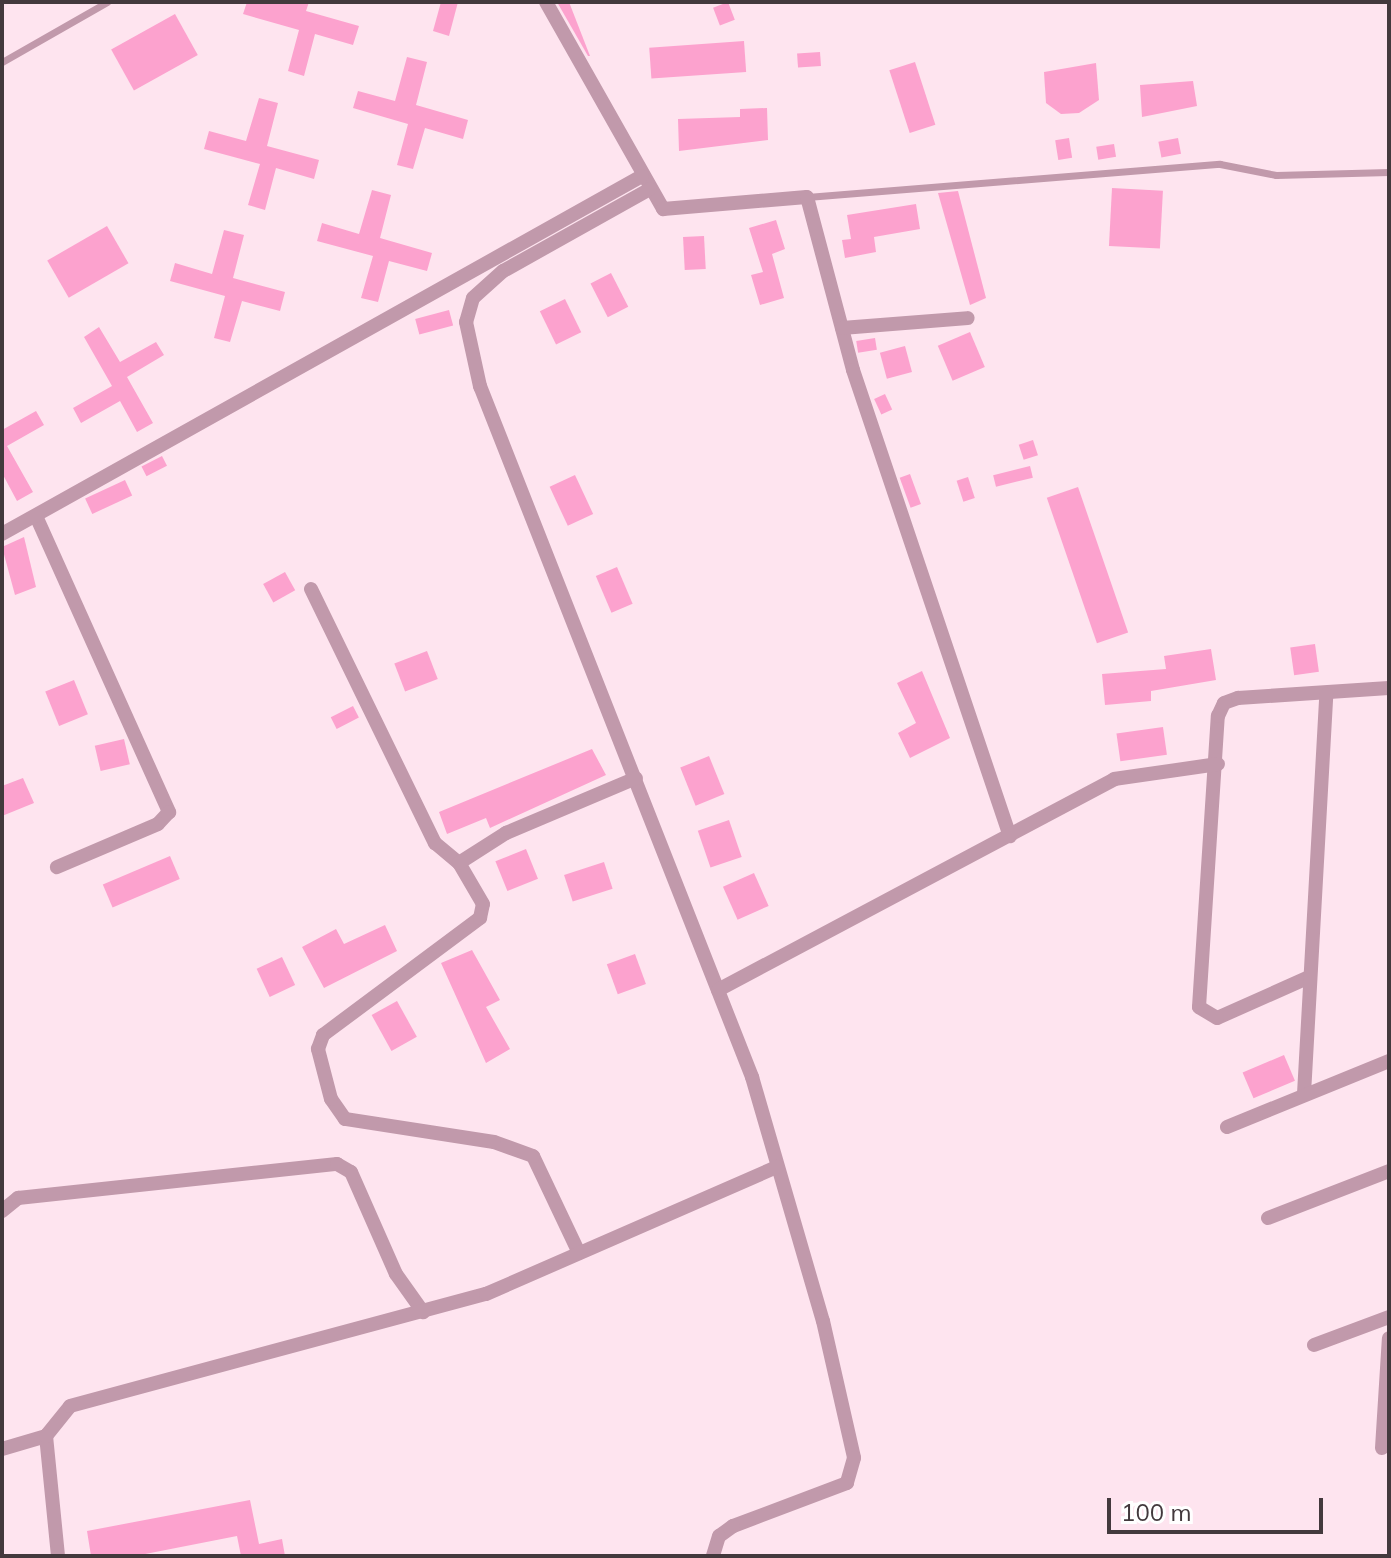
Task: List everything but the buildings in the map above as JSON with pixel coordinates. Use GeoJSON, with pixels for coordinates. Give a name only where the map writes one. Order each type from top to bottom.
{"type":"FeatureCollection","features":[{"type":"Feature","properties":{"kind":"street"},"geometry":{"type":"LineString","coordinates":[[546,2],[663,209],[807,197],[842,328],[1010,836]]}},
{"type":"Feature","properties":{"kind":"street"},"geometry":{"type":"LineString","coordinates":[[2,534],[642,176]]}},
{"type":"Feature","properties":{"kind":"street"},"geometry":{"type":"LineString","coordinates":[[650,189],[503,271],[473,298],[466,322],[480,386],[718,990],[777,1167],[823,1321],[854,1471],[830,1494],[733,1526],[719,1536],[713,1556]]}},
{"type":"Feature","properties":{"kind":"street"},"geometry":{"type":"LineString","coordinates":[[842,328],[968,318]]}},
{"type":"Feature","properties":{"kind":"street"},"geometry":{"type":"LineString","coordinates":[[36,516],[169,812],[158,824],[57,867]]}},
{"type":"Feature","properties":{"kind":"street"},"geometry":{"type":"LineString","coordinates":[[311,589],[435,843],[459,863],[483,904],[480,918],[323,1035],[318,1066],[345,1119],[494,1142],[533,1156],[579,1253]]}},
{"type":"Feature","properties":{"kind":"street"},"geometry":{"type":"LineString","coordinates":[[1307,978],[1217,1018],[1199,1007],[1224,703],[1389,688]]}},
{"type":"Feature","properties":{"kind":"street"},"geometry":{"type":"LineString","coordinates":[[1304,1094],[1307,978],[1326,695]]}},
{"type":"Feature","properties":{"kind":"street"},"geometry":{"type":"LineString","coordinates":[[718,990],[1114,779],[1218,764]]}},
{"type":"Feature","properties":{"kind":"street"},"geometry":{"type":"LineString","coordinates":[[459,863],[506,833],[636,778]]}},
{"type":"Feature","properties":{"kind":"street"},"geometry":{"type":"LineString","coordinates":[[1227,1127],[1389,1061]]}},
{"type":"Feature","properties":{"kind":"street"},"geometry":{"type":"LineString","coordinates":[[2,1211],[18,1198],[337,1164],[351,1172],[396,1274],[423,1312]]}},
{"type":"Feature","properties":{"kind":"street"},"geometry":{"type":"LineString","coordinates":[[2,1449],[46,1436],[70,1406],[423,1312],[579,1253],[777,1167]]}},
{"type":"Feature","properties":{"kind":"street"},"geometry":{"type":"LineString","coordinates":[[1268,1218],[1389,1171]]}},
{"type":"Feature","properties":{"kind":"street"},"geometry":{"type":"LineString","coordinates":[[1314,1345],[1389,1317]]}},
{"type":"Feature","properties":{"kind":"street"},"geometry":{"type":"LineString","coordinates":[[1382,1448],[1389,1338]]}},
{"type":"Feature","properties":{"kind":"street"},"geometry":{"type":"LineString","coordinates":[[46,1436],[58,1556]]}},
{"type":"Feature","properties":{"kind":"lane"},"geometry":{"type":"LineString","coordinates":[[2,62],[107,2]]}},
{"type":"Feature","properties":{"kind":"lane"},"geometry":{"type":"LineString","coordinates":[[807,197],[1220,164],[1276,175],[1389,172]]}}]}
